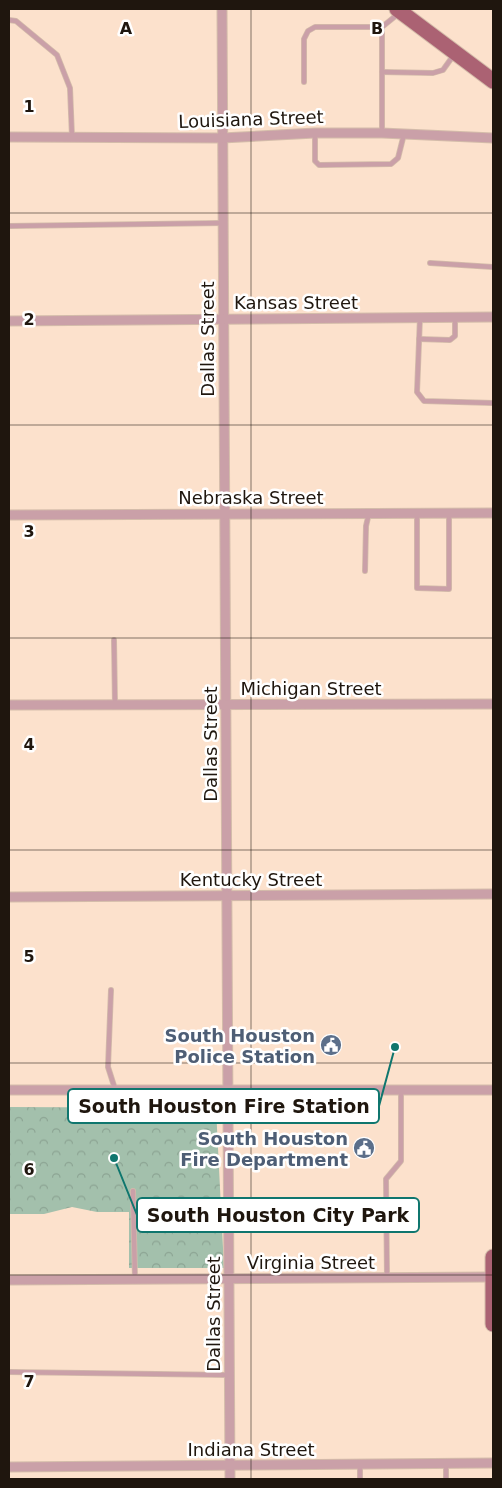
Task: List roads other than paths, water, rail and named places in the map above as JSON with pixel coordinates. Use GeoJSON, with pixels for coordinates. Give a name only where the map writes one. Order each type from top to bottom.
{"type":"FeatureCollection","features":[{"type":"Feature","properties":{"kind":"main road"},"geometry":{"type":"LineString","coordinates":[[400,10],[493,81]]}},
{"type":"Feature","properties":{"kind":"main road"},"geometry":{"type":"LineString","coordinates":[[493,1257],[493,1324]]}},
{"type":"Feature","properties":{"kind":"street","name":"Dallas Street"},"geometry":{"type":"LineString","coordinates":[[222,9],[230,1479]]}},
{"type":"Feature","properties":{"kind":"street","name":"Louisiana Street"},"geometry":{"type":"LineString","coordinates":[[9,137],[222,138],[315,133],[382,133],[493,138]]}},
{"type":"Feature","properties":{"kind":"street","name":"Kansas Street"},"geometry":{"type":"LineString","coordinates":[[9,321],[493,317]]}},
{"type":"Feature","properties":{"kind":"street","name":"Nebraska Street"},"geometry":{"type":"LineString","coordinates":[[9,515],[493,513]]}},
{"type":"Feature","properties":{"kind":"street","name":"Michigan Street"},"geometry":{"type":"LineString","coordinates":[[9,704],[493,704]]}},
{"type":"Feature","properties":{"kind":"street","name":"Kentucky Street"},"geometry":{"type":"LineString","coordinates":[[9,897],[493,894]]}},
{"type":"Feature","properties":{"kind":"street"},"geometry":{"type":"LineString","coordinates":[[9,1090],[493,1090]]}},
{"type":"Feature","properties":{"kind":"street","name":"Virginia Street"},"geometry":{"type":"LineString","coordinates":[[9,1280],[493,1277]]}},
{"type":"Feature","properties":{"kind":"street","name":"Indiana Street"},"geometry":{"type":"LineString","coordinates":[[9,1467],[493,1463]]}},
{"type":"Feature","properties":{"kind":"lane"},"geometry":{"type":"LineString","coordinates":[[382,133],[382,28],[400,10]]}},
{"type":"Feature","properties":{"kind":"lane"},"geometry":{"type":"LineString","coordinates":[[9,20],[16,20],[57,55],[70,88],[72,137]]}},
{"type":"Feature","properties":{"kind":"lane"},"geometry":{"type":"LineString","coordinates":[[304,82],[304,39],[308,31],[315,27],[382,28]]}},
{"type":"Feature","properties":{"kind":"lane"},"geometry":{"type":"LineString","coordinates":[[382,72],[433,73],[443,70],[455,53]]}},
{"type":"Feature","properties":{"kind":"lane"},"geometry":{"type":"LineString","coordinates":[[315,133],[315,161],[320,165],[391,164],[398,158],[404,134]]}},
{"type":"Feature","properties":{"kind":"lane"},"geometry":{"type":"LineString","coordinates":[[9,226],[223,223]]}},
{"type":"Feature","properties":{"kind":"lane"},"geometry":{"type":"LineString","coordinates":[[430,263],[493,267]]}},
{"type":"Feature","properties":{"kind":"lane"},"geometry":{"type":"LineString","coordinates":[[420,317],[418,392],[424,401],[493,403]]}},
{"type":"Feature","properties":{"kind":"lane"},"geometry":{"type":"LineString","coordinates":[[419,340],[450,340],[455,336],[455,317]]}},
{"type":"Feature","properties":{"kind":"lane"},"geometry":{"type":"LineString","coordinates":[[365,571],[366,526],[369,513]]}},
{"type":"Feature","properties":{"kind":"lane"},"geometry":{"type":"LineString","coordinates":[[417,513],[417,588],[449,589],[449,513]]}},
{"type":"Feature","properties":{"kind":"lane"},"geometry":{"type":"LineString","coordinates":[[114,640],[115,705]]}},
{"type":"Feature","properties":{"kind":"lane"},"geometry":{"type":"LineString","coordinates":[[111,990],[108,1067],[116,1090]]}},
{"type":"Feature","properties":{"kind":"lane"},"geometry":{"type":"LineString","coordinates":[[387,1278],[386,1179],[401,1161],[401,1090]]}},
{"type":"Feature","properties":{"kind":"lane"},"geometry":{"type":"LineString","coordinates":[[133,1191],[135,1279]]}},
{"type":"Feature","properties":{"kind":"lane"},"geometry":{"type":"LineString","coordinates":[[9,1372],[229,1375]]}},
{"type":"Feature","properties":{"kind":"lane"},"geometry":{"type":"LineString","coordinates":[[360,1464],[360,1479]]}},
{"type":"Feature","properties":{"kind":"lane"},"geometry":{"type":"LineString","coordinates":[[446,1464],[446,1479]]}},
{"type":"Feature","properties":{"kind":"place","name":"South Houston Police Station"},"geometry":{"type":"Point","coordinates":[331,1045]}},
{"type":"Feature","properties":{"kind":"place","name":"South Houston Fire Station"},"geometry":{"type":"Point","coordinates":[395,1047]}},
{"type":"Feature","properties":{"kind":"place","name":"South Houston Fire Department"},"geometry":{"type":"Point","coordinates":[364,1148]}},
{"type":"Feature","properties":{"kind":"place","name":"South Houston City Park"},"geometry":{"type":"Point","coordinates":[114,1158]}}]}
